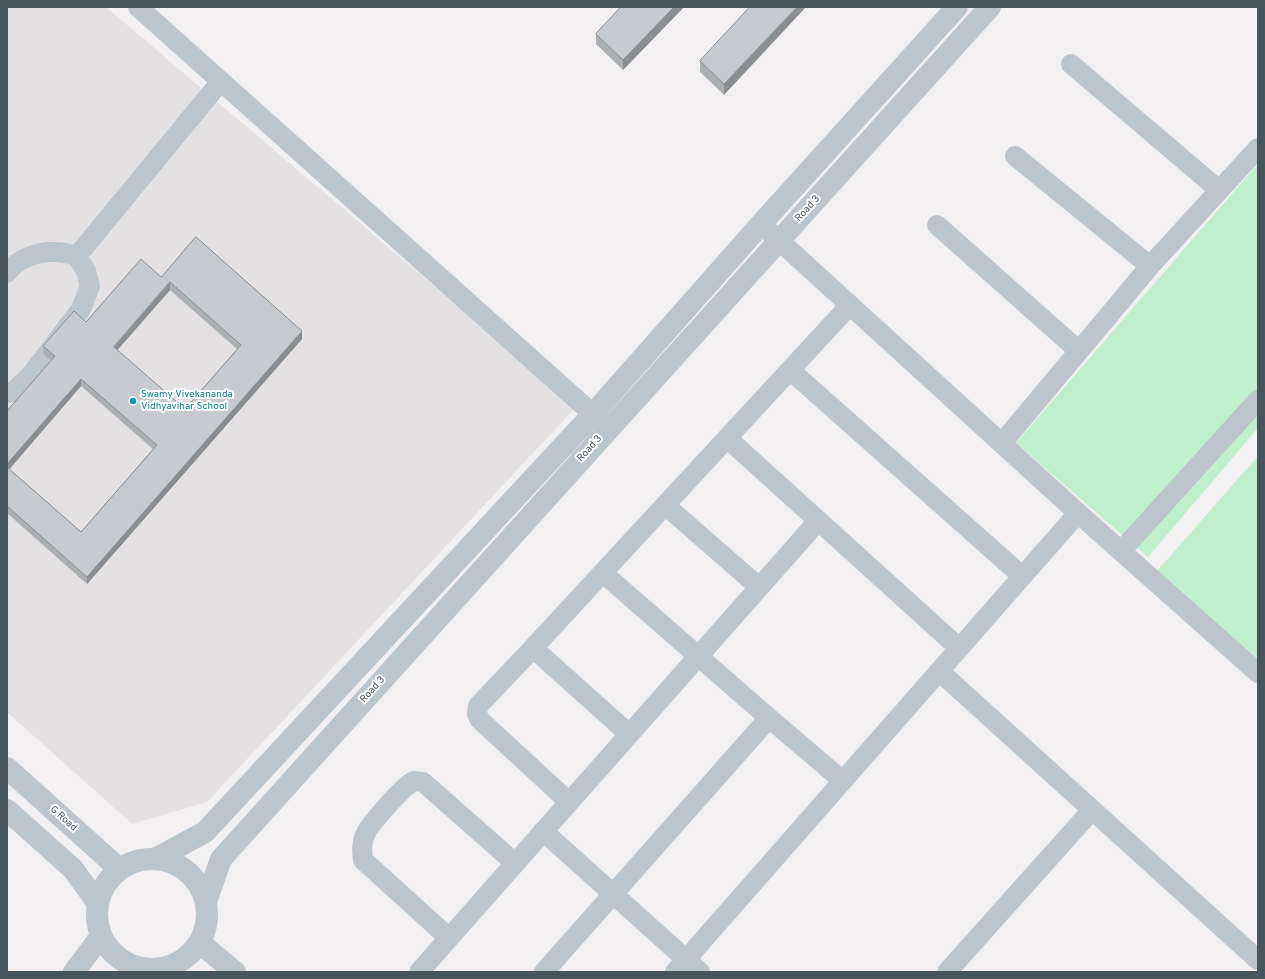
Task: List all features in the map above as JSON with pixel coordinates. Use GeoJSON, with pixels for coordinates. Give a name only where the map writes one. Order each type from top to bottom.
{"type":"FeatureCollection","features":[{"type":"Feature","properties":{"kind":"street"},"geometry":{"type":"LineString","coordinates":[[138,7],[601,421]]}},
{"type":"Feature","properties":{"kind":"street","name":"Road 3"},"geometry":{"type":"LineString","coordinates":[[206,902],[221,859],[601,421],[761,224],[957,7]]}},
{"type":"Feature","properties":{"kind":"street","name":"Road 3"},"geometry":{"type":"LineString","coordinates":[[156,858],[205,832],[601,421],[779,241],[990,7]]}},
{"type":"Feature","properties":{"kind":"street"},"geometry":{"type":"LineString","coordinates":[[1071,64],[1219,190]]}},
{"type":"Feature","properties":{"kind":"street"},"geometry":{"type":"LineString","coordinates":[[78,256],[221,81]]}},
{"type":"Feature","properties":{"kind":"street"},"geometry":{"type":"LineString","coordinates":[[1002,443],[1150,266],[1258,148]]}},
{"type":"Feature","properties":{"kind":"street"},"geometry":{"type":"LineString","coordinates":[[1015,156],[1150,266]]}},
{"type":"Feature","properties":{"kind":"street"},"geometry":{"type":"LineString","coordinates":[[761,224],[1078,513],[1258,673]]}},
{"type":"Feature","properties":{"kind":"street"},"geometry":{"type":"LineString","coordinates":[[937,225],[1079,351]]}},
{"type":"Feature","properties":{"kind":"street"},"geometry":{"type":"LineString","coordinates":[[7,272],[12,265],[30,256],[55,252],[78,256]]}},
{"type":"Feature","properties":{"kind":"street"},"geometry":{"type":"LineString","coordinates":[[7,394],[13,392],[31,375],[81,309],[90,286],[86,271],[78,256]]}},
{"type":"Feature","properties":{"kind":"street"},"geometry":{"type":"LineString","coordinates":[[569,802],[480,720],[477,714],[478,706],[850,305]]}},
{"type":"Feature","properties":{"kind":"street"},"geometry":{"type":"LineString","coordinates":[[790,370],[1022,576]]}},
{"type":"Feature","properties":{"kind":"street"},"geometry":{"type":"LineString","coordinates":[[1122,551],[1258,400]]}},
{"type":"Feature","properties":{"kind":"street"},"geometry":{"type":"LineString","coordinates":[[727,438],[959,648]]}},
{"type":"Feature","properties":{"kind":"street"},"geometry":{"type":"LineString","coordinates":[[665,505],[759,586]]}},
{"type":"Feature","properties":{"kind":"street"},"geometry":{"type":"LineString","coordinates":[[543,831],[614,894],[687,968],[843,781],[1078,513]]}},
{"type":"Feature","properties":{"kind":"street"},"geometry":{"type":"LineString","coordinates":[[419,972],[818,520]]}},
{"type":"Feature","properties":{"kind":"street"},"geometry":{"type":"LineString","coordinates":[[603,573],[843,781]]}},
{"type":"Feature","properties":{"kind":"street"},"geometry":{"type":"LineString","coordinates":[[533,648],[629,734]]}},
{"type":"Feature","properties":{"kind":"street"},"geometry":{"type":"LineString","coordinates":[[939,671],[1258,960]]}},
{"type":"Feature","properties":{"kind":"street"},"geometry":{"type":"LineString","coordinates":[[544,972],[769,718]]}},
{"type":"Feature","properties":{"kind":"street","name":"G Road"},"geometry":{"type":"LineString","coordinates":[[7,768],[120,868]]}},
{"type":"Feature","properties":{"kind":"street"},"geometry":{"type":"LineString","coordinates":[[449,938],[363,860],[362,848],[366,833],[376,819],[407,785],[414,781],[423,782],[516,863]]}},
{"type":"Feature","properties":{"kind":"street"},"geometry":{"type":"LineString","coordinates":[[7,810],[73,869],[98,902]]}},
{"type":"Feature","properties":{"kind":"street"},"geometry":{"type":"LineString","coordinates":[[947,972],[1092,810]]}},
{"type":"Feature","properties":{"kind":"street"},"geometry":{"type":"LineString","coordinates":[[156,858],[176,863],[188,871],[198,882],[206,902],[207,923],[200,943],[177,969],[159,970],[125,968],[108,948],[101,936],[96,920],[98,902],[102,889],[120,868],[137,860],[156,858]]}},
{"type":"Feature","properties":{"kind":"street"},"geometry":{"type":"LineString","coordinates":[[74,972],[101,936]]}},
{"type":"Feature","properties":{"kind":"street"},"geometry":{"type":"LineString","coordinates":[[200,943],[235,972]]}},
{"type":"Feature","properties":{"kind":"shaded area"},"geometry":{"type":"Polygon","coordinates":[[[7,7],[106,7],[576,407],[207,802],[132,824],[7,712],[7,7]]]}},
{"type":"Feature","properties":{"kind":"green space"},"geometry":{"type":"Polygon","coordinates":[[[1258,164],[1258,428],[1148,557],[1016,443],[1258,164]]]}},
{"type":"Feature","properties":{"kind":"green space"},"geometry":{"type":"Polygon","coordinates":[[[1258,456],[1258,662],[1157,571],[1258,456]]]}},
{"type":"Feature","properties":{"kind":"building"},"geometry":{"type":"Polygon","coordinates":[[[621,7],[674,7],[623,60],[596,34],[621,7]]]}},
{"type":"Feature","properties":{"kind":"building"},"geometry":{"type":"Polygon","coordinates":[[[750,7],[797,7],[724,84],[700,61],[750,7]]]}},
{"type":"Feature","properties":{"kind":"building","name":"Swamy Vivekananda Vidhyavihar School"},"geometry":{"type":"Polygon","coordinates":[[[196,237],[302,331],[87,577],[7,506],[7,467],[81,532],[157,445],[81,379],[7,464],[7,411],[55,356],[43,346],[74,311],[86,322],[141,259],[161,277],[196,237]],[[170,282],[114,347],[185,409],[241,345],[170,282]]]}},
{"type":"Feature","properties":{"kind":"place","name":"Swamy Vivekananda Vidhyavihar School"},"geometry":{"type":"Point","coordinates":[133,401]}}]}
